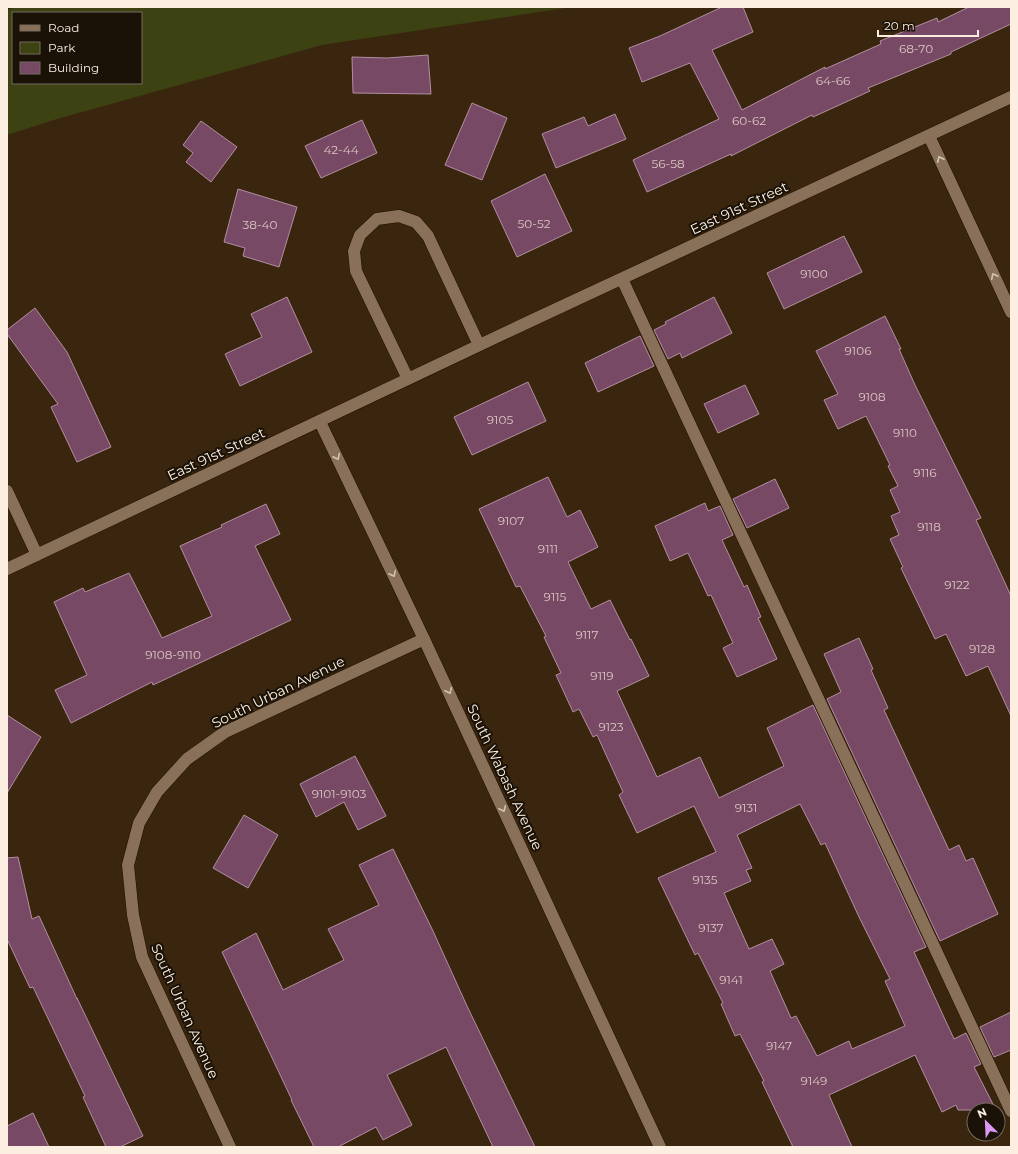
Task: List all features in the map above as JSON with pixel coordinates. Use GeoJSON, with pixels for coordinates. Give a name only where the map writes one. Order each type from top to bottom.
{"type":"FeatureCollection","features":[{"type":"Feature","properties":{"kind":"street","name":"East 91st Street"},"geometry":{"type":"LineString","coordinates":[[7,569],[320,422],[479,345],[1011,97]]}},
{"type":"Feature","properties":{"kind":"street"},"geometry":{"type":"LineString","coordinates":[[929,136],[1011,312]]}},
{"type":"Feature","properties":{"kind":"street"},"geometry":{"type":"LineString","coordinates":[[408,379],[356,271],[354,251],[360,235],[377,219],[400,216],[416,222],[428,236],[479,345]]}},
{"type":"Feature","properties":{"kind":"street"},"geometry":{"type":"LineString","coordinates":[[622,279],[1011,1111]]}},
{"type":"Feature","properties":{"kind":"street","name":"South Wabash Avenue"},"geometry":{"type":"LineString","coordinates":[[320,422],[424,638],[660,1147]]}},
{"type":"Feature","properties":{"kind":"street"},"geometry":{"type":"LineString","coordinates":[[7,491],[37,555]]}},
{"type":"Feature","properties":{"kind":"street","name":"South Urban Avenue"},"geometry":{"type":"LineString","coordinates":[[230,1147],[142,957],[133,915],[128,865],[139,823],[157,792],[187,760],[225,732],[424,638]]}},
{"type":"Feature","properties":{"kind":"green space"},"geometry":{"type":"Polygon","coordinates":[[[16,7],[572,7],[322,45],[57,119],[7,135],[7,10],[16,7]]]}},
{"type":"Feature","properties":{"kind":"building"},"geometry":{"type":"Polygon","coordinates":[[[722,7],[743,7],[753,32],[712,50],[742,110],[825,67],[825,69],[881,44],[880,41],[937,18],[938,22],[969,7],[1011,7],[1011,24],[951,52],[951,54],[868,88],[870,91],[813,117],[812,115],[731,156],[731,154],[647,192],[633,160],[719,119],[690,63],[642,82],[629,48],[660,36],[722,7]]]}},
{"type":"Feature","properties":{"kind":"building"},"geometry":{"type":"Polygon","coordinates":[[[428,55],[431,94],[353,93],[352,57],[387,58],[428,55]]]}},
{"type":"Feature","properties":{"kind":"building"},"geometry":{"type":"Polygon","coordinates":[[[472,103],[507,118],[482,180],[445,165],[472,103]]]}},
{"type":"Feature","properties":{"kind":"building"},"geometry":{"type":"Polygon","coordinates":[[[615,114],[626,139],[556,168],[542,134],[584,117],[588,126],[615,114]]]}},
{"type":"Feature","properties":{"kind":"building"},"geometry":{"type":"Polygon","coordinates":[[[362,120],[377,153],[321,178],[305,146],[362,120]]]}},
{"type":"Feature","properties":{"kind":"building"},"geometry":{"type":"Polygon","coordinates":[[[201,121],[237,147],[211,182],[186,162],[193,153],[183,145],[201,121]]]}},
{"type":"Feature","properties":{"kind":"building"},"geometry":{"type":"Polygon","coordinates":[[[545,174],[572,231],[517,257],[491,201],[545,174]]]}},
{"type":"Feature","properties":{"kind":"building"},"geometry":{"type":"Polygon","coordinates":[[[238,189],[297,207],[279,267],[243,256],[245,248],[224,242],[238,189]]]}},
{"type":"Feature","properties":{"kind":"building"},"geometry":{"type":"Polygon","coordinates":[[[844,236],[862,272],[784,309],[767,273],[844,236]]]}},
{"type":"Feature","properties":{"kind":"building"},"geometry":{"type":"Polygon","coordinates":[[[287,297],[312,352],[240,386],[225,354],[262,337],[251,314],[287,297]]]}},
{"type":"Feature","properties":{"kind":"building"},"geometry":{"type":"Polygon","coordinates":[[[714,297],[732,333],[682,358],[680,353],[668,359],[654,330],[666,324],[665,322],[714,297]]]}},
{"type":"Feature","properties":{"kind":"building"},"geometry":{"type":"Polygon","coordinates":[[[35,308],[67,352],[111,447],[77,462],[51,407],[58,404],[7,334],[7,330],[35,308]]]}},
{"type":"Feature","properties":{"kind":"building"},"geometry":{"type":"Polygon","coordinates":[[[885,316],[901,349],[899,349],[915,385],[981,518],[976,520],[1011,596],[1011,716],[988,666],[966,676],[946,634],[935,639],[901,568],[903,567],[890,539],[899,535],[891,516],[900,512],[890,490],[898,486],[888,466],[890,465],[866,416],[838,429],[824,400],[838,394],[816,351],[885,316]]]}},
{"type":"Feature","properties":{"kind":"building"},"geometry":{"type":"Polygon","coordinates":[[[640,336],[654,366],[598,392],[585,363],[640,336]]]}},
{"type":"Feature","properties":{"kind":"building"},"geometry":{"type":"Polygon","coordinates":[[[528,382],[546,421],[472,455],[454,417],[528,382]]]}},
{"type":"Feature","properties":{"kind":"building"},"geometry":{"type":"Polygon","coordinates":[[[745,385],[759,414],[718,433],[704,404],[745,385]]]}},
{"type":"Feature","properties":{"kind":"building"},"geometry":{"type":"Polygon","coordinates":[[[548,477],[567,517],[580,510],[598,547],[568,562],[591,609],[610,600],[649,676],[617,691],[657,777],[700,757],[719,798],[784,766],[767,728],[813,705],[926,947],[914,952],[954,1039],[966,1033],[981,1064],[974,1067],[992,1102],[966,1102],[966,1110],[958,1110],[956,1105],[942,1112],[915,1055],[829,1095],[852,1147],[793,1147],[762,1082],[764,1081],[740,1034],[735,1036],[721,1004],[723,1003],[698,953],[695,955],[658,878],[716,852],[694,806],[637,833],[619,795],[623,792],[597,735],[593,737],[579,709],[573,712],[556,675],[561,673],[544,637],[546,636],[520,586],[516,587],[479,509],[548,477]],[[800,804],[737,835],[752,868],[746,870],[751,881],[724,893],[749,949],[772,939],[784,964],[770,971],[791,1018],[796,1016],[817,1056],[849,1041],[852,1049],[905,1026],[885,981],[890,979],[859,917],[825,843],[821,845],[800,804]]]}},
{"type":"Feature","properties":{"kind":"building"},"geometry":{"type":"Polygon","coordinates":[[[775,479],[789,508],[747,528],[733,499],[775,479]]]}},
{"type":"Feature","properties":{"kind":"building"},"geometry":{"type":"Polygon","coordinates":[[[705,503],[708,511],[720,506],[733,535],[722,540],[744,587],[747,585],[761,617],[758,618],[777,659],[737,677],[723,648],[733,643],[711,595],[708,596],[688,553],[670,561],[655,526],[705,503]]]}},
{"type":"Feature","properties":{"kind":"building"},"geometry":{"type":"Polygon","coordinates":[[[266,504],[280,534],[255,546],[291,620],[153,685],[152,682],[71,723],[55,690],[87,675],[54,602],[83,588],[85,592],[129,573],[162,638],[212,616],[180,546],[222,527],[221,525],[266,504]]]}},
{"type":"Feature","properties":{"kind":"building"},"geometry":{"type":"Polygon","coordinates":[[[859,638],[888,708],[884,710],[949,850],[959,845],[966,861],[973,858],[998,914],[940,941],[827,699],[841,692],[824,654],[859,638]]]}},
{"type":"Feature","properties":{"kind":"building"},"geometry":{"type":"Polygon","coordinates":[[[7,715],[41,737],[7,793],[7,715]]]}},
{"type":"Feature","properties":{"kind":"building"},"geometry":{"type":"Polygon","coordinates":[[[355,756],[386,816],[358,830],[344,802],[316,817],[300,784],[355,756]]]}},
{"type":"Feature","properties":{"kind":"building"},"geometry":{"type":"Polygon","coordinates":[[[244,815],[278,835],[248,888],[213,868],[244,815]]]}},
{"type":"Feature","properties":{"kind":"building"},"geometry":{"type":"Polygon","coordinates":[[[393,849],[535,1147],[493,1147],[446,1047],[387,1075],[412,1125],[383,1140],[376,1127],[338,1147],[314,1147],[291,1100],[222,952],[256,933],[283,990],[344,960],[328,929],[379,905],[359,865],[393,849]]]}},
{"type":"Feature","properties":{"kind":"building"},"geometry":{"type":"Polygon","coordinates":[[[18,857],[32,919],[39,916],[143,1136],[120,1147],[106,1147],[83,1097],[85,1096],[33,987],[30,988],[7,939],[7,858],[18,857]]]}},
{"type":"Feature","properties":{"kind":"building"},"geometry":{"type":"Polygon","coordinates":[[[1011,1012],[1011,1050],[994,1057],[980,1027],[1011,1012]]]}},
{"type":"Feature","properties":{"kind":"building"},"geometry":{"type":"Polygon","coordinates":[[[33,1113],[49,1147],[7,1147],[7,1126],[33,1113]]]}}]}
